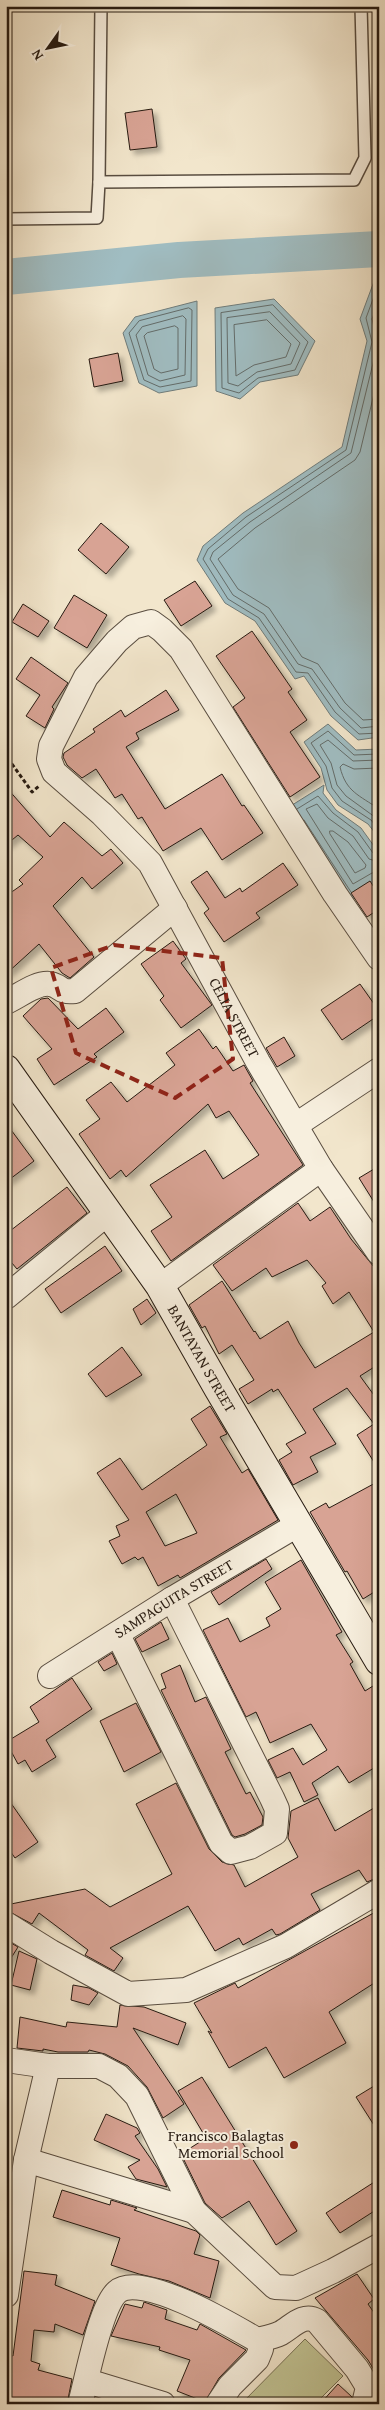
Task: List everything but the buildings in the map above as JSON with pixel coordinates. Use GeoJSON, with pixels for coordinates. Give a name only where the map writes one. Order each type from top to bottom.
{"type":"FeatureCollection","features":[{"type":"Feature","properties":{"kind":"main road","name":"BANTAYAN STREET"},"geometry":{"type":"LineString","coordinates":[[6,1068],[160,1286],[379,1661]]}},
{"type":"Feature","properties":{"kind":"street"},"geometry":{"type":"LineString","coordinates":[[54,772],[49,759],[51,746],[86,677],[117,641],[133,627],[150,622],[162,630],[181,649],[335,894],[379,958]]}},
{"type":"Feature","properties":{"kind":"street","name":"CELIA STREET"},"geometry":{"type":"LineString","coordinates":[[54,772],[102,814],[150,863],[258,1062],[322,1169],[379,1253]]}},
{"type":"Feature","properties":{"kind":"street"},"geometry":{"type":"LineString","coordinates":[[6,1002],[42,984],[51,984],[64,992],[75,991],[175,908]]}},
{"type":"Feature","properties":{"kind":"street"},"geometry":{"type":"LineString","coordinates":[[296,1124],[379,1070]]}},
{"type":"Feature","properties":{"kind":"street"},"geometry":{"type":"LineString","coordinates":[[160,1286],[322,1169]]}},
{"type":"Feature","properties":{"kind":"street"},"geometry":{"type":"LineString","coordinates":[[6,1297],[108,1213]]}},
{"type":"Feature","properties":{"kind":"street","name":"SAMPAGUITA STREET"},"geometry":{"type":"LineString","coordinates":[[50,1676],[118,1635],[172,1599],[299,1524]]}},
{"type":"Feature","properties":{"kind":"street"},"geometry":{"type":"LineString","coordinates":[[118,1635],[221,1843],[231,1852],[250,1847],[275,1834],[276,1809],[272,1798],[172,1599]]}},
{"type":"Feature","properties":{"kind":"street"},"geometry":{"type":"LineString","coordinates":[[6,1924],[51,1952],[128,1994],[186,1990],[286,1946],[379,1890]]}},
{"type":"Feature","properties":{"kind":"street"},"geometry":{"type":"LineString","coordinates":[[6,2060],[48,2066],[99,2066],[118,2076],[137,2096],[194,2211],[274,2287],[296,2288],[333,2271],[379,2246]]}},
{"type":"Feature","properties":{"kind":"street"},"geometry":{"type":"LineString","coordinates":[[6,2295],[26,2160],[48,2066]]}},
{"type":"Feature","properties":{"kind":"street"},"geometry":{"type":"LineString","coordinates":[[26,2160],[194,2211]]}},
{"type":"Feature","properties":{"kind":"street"},"geometry":{"type":"LineString","coordinates":[[80,2404],[108,2306],[117,2292],[132,2286],[156,2292],[200,2309],[257,2340],[261,2349],[257,2359],[230,2386],[218,2404]]}},
{"type":"Feature","properties":{"kind":"street"},"geometry":{"type":"LineString","coordinates":[[257,2340],[281,2333],[305,2318],[311,2317],[317,2320],[357,2369],[368,2387],[364,2404]]}},
{"type":"Feature","properties":{"kind":"street"},"geometry":{"type":"LineString","coordinates":[[87,2381],[163,2404]]}},
{"type":"Feature","properties":{"kind":"lane"},"geometry":{"type":"LineString","coordinates":[[6,219],[97,218],[101,6]]}},
{"type":"Feature","properties":{"kind":"lane"},"geometry":{"type":"LineString","coordinates":[[99,182],[354,180],[365,158],[361,6]]}},
{"type":"Feature","properties":{"kind":"path"},"geometry":{"type":"LineString","coordinates":[[6,761],[12,764],[32,792],[54,772]]}},
{"type":"Feature","properties":{"kind":"highlighted area"},"geometry":{"type":"Polygon","coordinates":[[[114,945],[222,958],[233,1059],[175,1098],[76,1053],[51,968],[114,945]]]}},
{"type":"Feature","properties":{"kind":"green space"},"geometry":{"type":"Polygon","coordinates":[[[305,2339],[343,2376],[315,2404],[241,2404],[305,2339]]]}},
{"type":"Feature","properties":{"kind":"water"},"geometry":{"type":"Polygon","coordinates":[[[375,6],[379,6],[379,82],[375,66],[375,6]]]}},
{"type":"Feature","properties":{"kind":"water"},"geometry":{"type":"Polygon","coordinates":[[[379,268],[379,737],[358,740],[331,716],[304,676],[295,679],[255,621],[225,603],[197,560],[203,546],[243,513],[342,447],[367,341],[360,319],[379,268]]]}},
{"type":"Feature","properties":{"kind":"water"},"geometry":{"type":"Polygon","coordinates":[[[274,299],[315,341],[298,375],[260,382],[240,399],[216,391],[215,308],[274,299]]]}},
{"type":"Feature","properties":{"kind":"water"},"geometry":{"type":"Polygon","coordinates":[[[197,301],[197,386],[159,393],[139,383],[123,333],[135,317],[197,301]]]}},
{"type":"Feature","properties":{"kind":"water"},"geometry":{"type":"Polygon","coordinates":[[[328,724],[356,750],[379,749],[379,838],[368,824],[338,805],[327,790],[321,768],[304,742],[328,724]]]}},
{"type":"Feature","properties":{"kind":"water"},"geometry":{"type":"Polygon","coordinates":[[[324,785],[323,793],[336,810],[361,828],[379,853],[379,882],[351,901],[289,807],[324,785]]]}},
{"type":"Feature","properties":{"kind":"waterway"},"geometry":{"type":"LineString","coordinates":[[6,277],[179,260],[379,249]]}},
{"type":"Feature","properties":{"kind":"place","name":"Francisco Balagtas Memorial School"},"geometry":{"type":"Point","coordinates":[294,2145]}}]}
